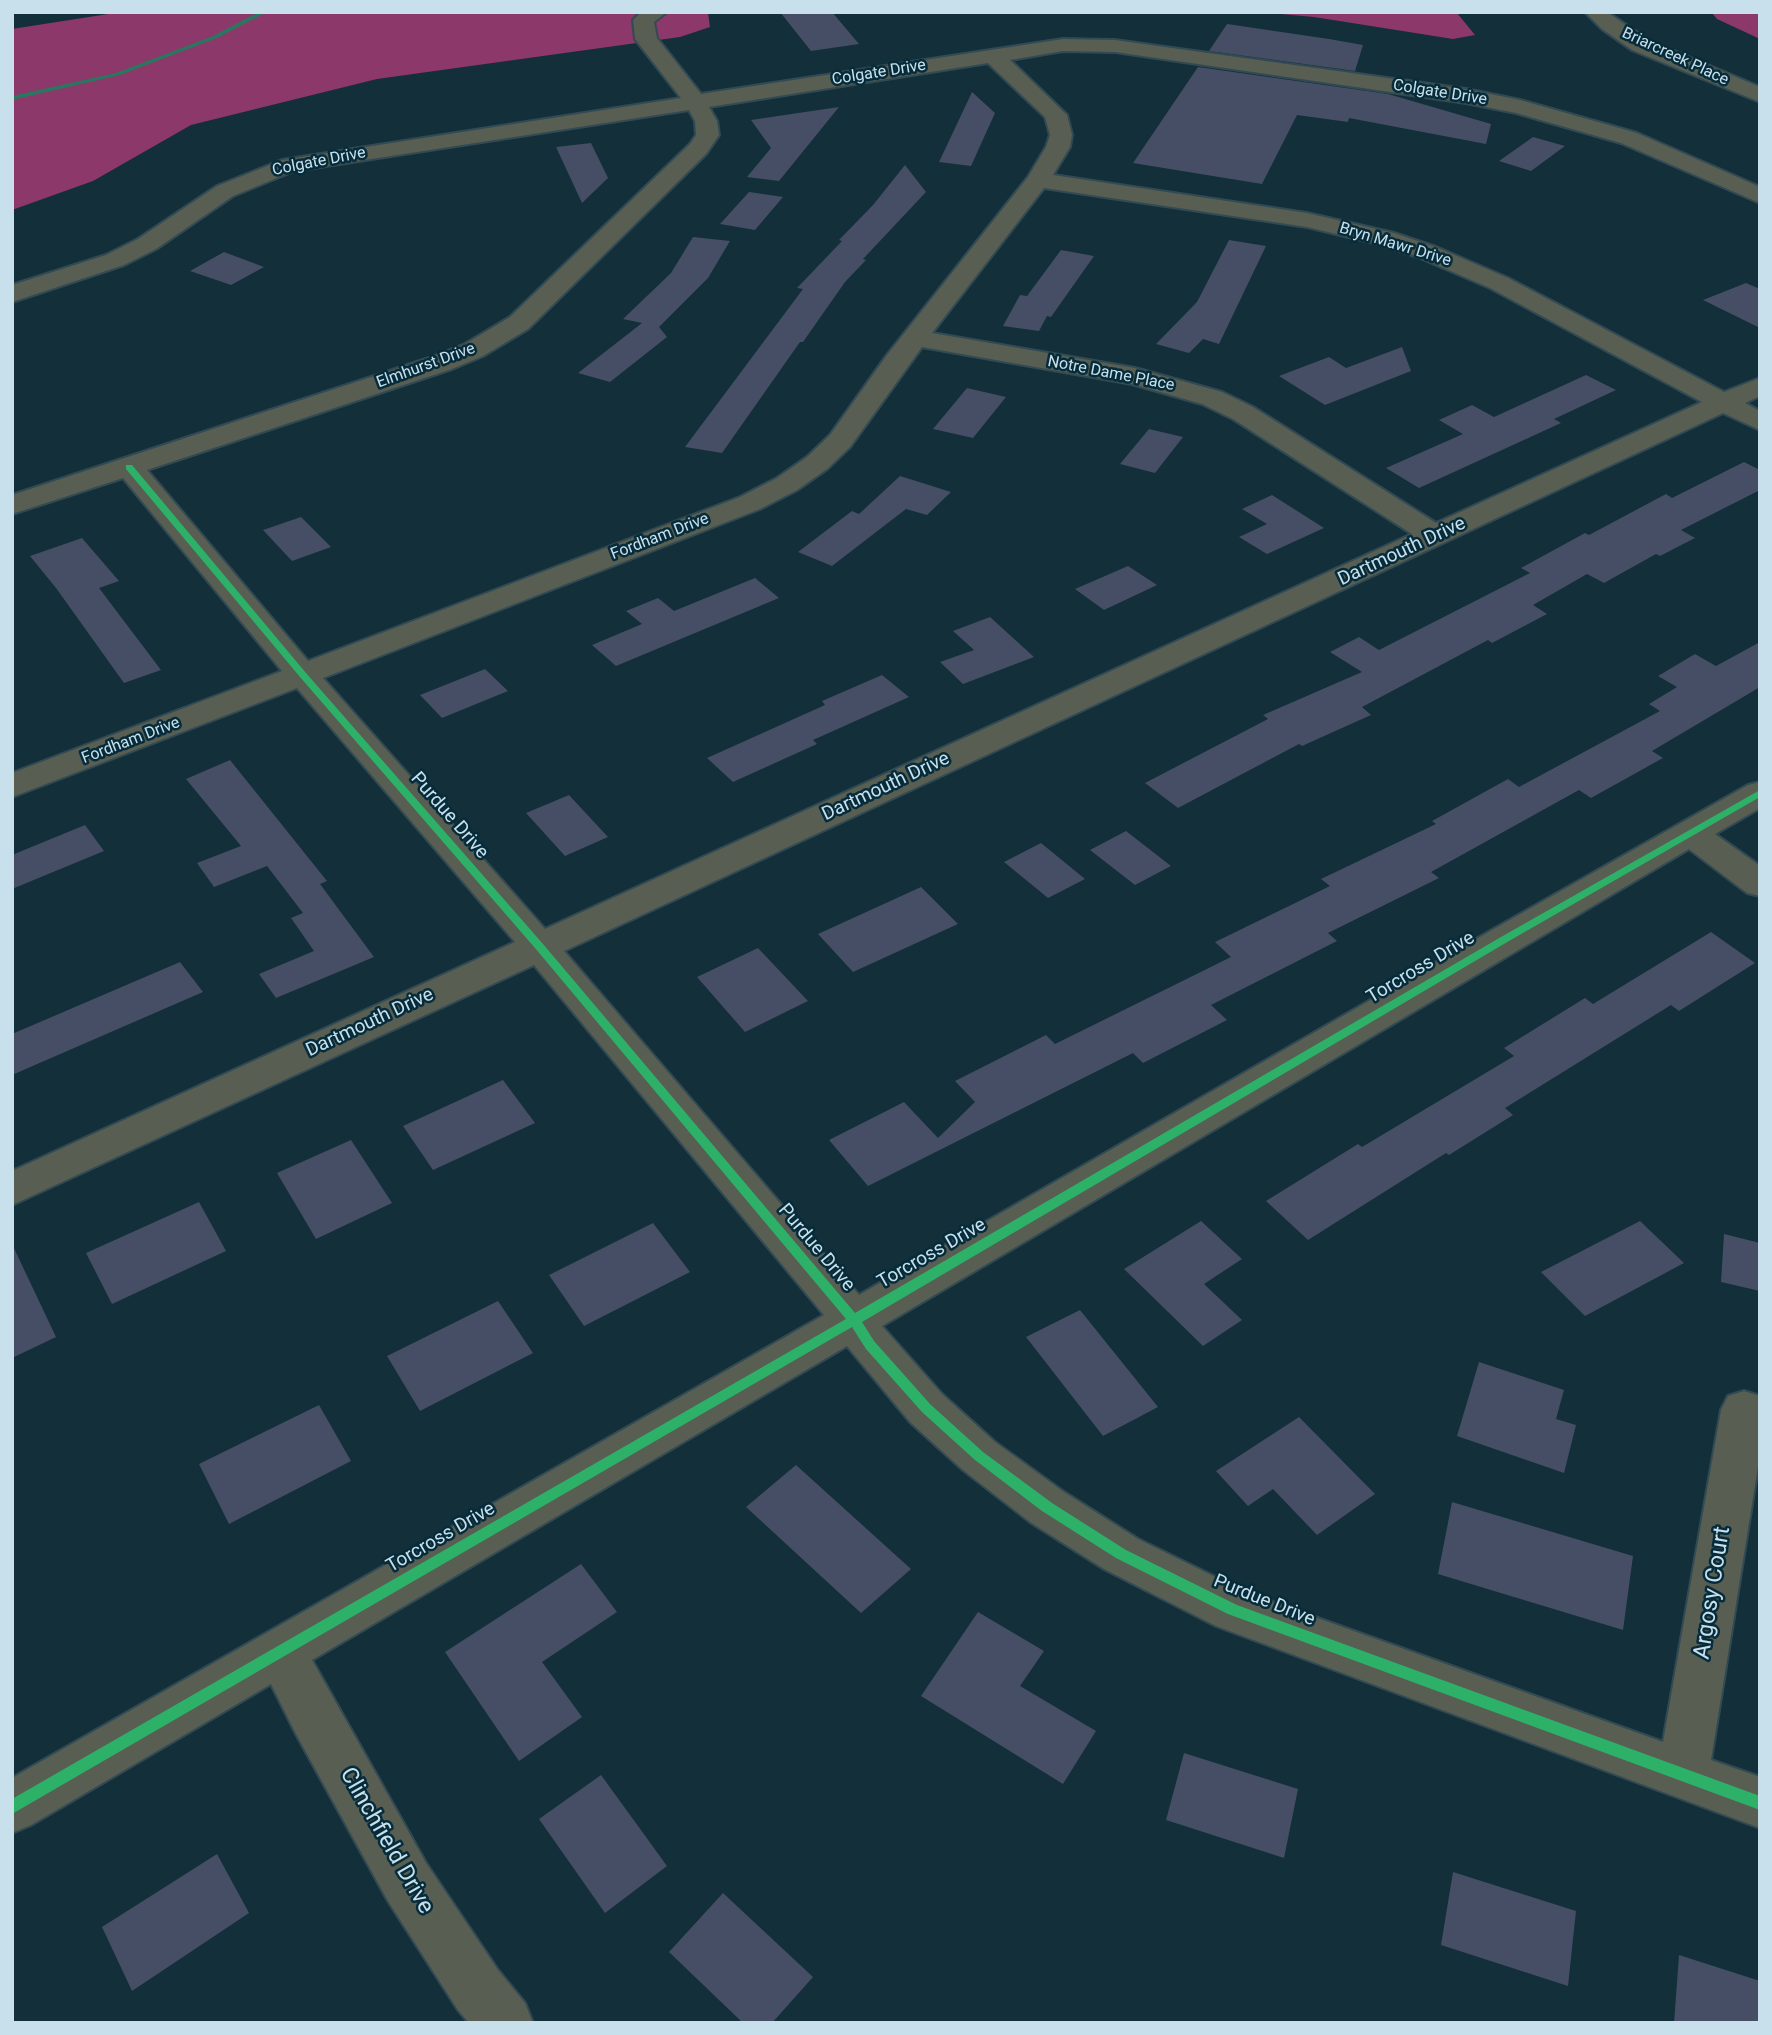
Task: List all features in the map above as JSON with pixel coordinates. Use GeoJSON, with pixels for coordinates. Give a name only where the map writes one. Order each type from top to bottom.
{"type":"FeatureCollection","features":[{"type":"Feature","properties":{"kind":"street","name":"Elmhurst Drive"},"geometry":{"type":"LineString","coordinates":[[12,505],[442,363],[498,337],[537,305],[698,149],[708,135],[709,126],[695,102],[646,39],[643,20],[656,12]]}},
{"type":"Feature","properties":{"kind":"street","name":"Briarcreek Place"},"geometry":{"type":"LineString","coordinates":[[1595,12],[1609,25],[1640,45],[1760,95]]}},
{"type":"Feature","properties":{"kind":"street","name":"Colgate Drive"},"geometry":{"type":"LineString","coordinates":[[12,294],[115,260],[147,244],[225,191],[290,165],[1063,45],[1115,46],[1466,96],[1609,131],[1760,196]]}},
{"type":"Feature","properties":{"kind":"street","name":"Fordham Drive"},"geometry":{"type":"LineString","coordinates":[[12,786],[750,503],[786,484],[817,463],[840,441],[915,338],[1038,180],[1058,147],[1060,125],[1048,105],[992,55]]}},
{"type":"Feature","properties":{"kind":"street","name":"Bryn Mawr Drive"},"geometry":{"type":"LineString","coordinates":[[1038,180],[1307,220],[1417,248],[1499,284],[1760,422]]}},
{"type":"Feature","properties":{"kind":"street","name":"Notre Dame Place"},"geometry":{"type":"LineString","coordinates":[[915,338],[1135,376],[1172,384],[1212,398],[1243,413],[1436,536]]}},
{"type":"Feature","properties":{"kind":"street","name":"Dartmouth Drive"},"geometry":{"type":"LineString","coordinates":[[12,1189],[1760,386]]}},
{"type":"Feature","properties":{"kind":"street","name":"Purdue Drive"},"geometry":{"type":"LineString","coordinates":[[129,467],[303,675],[539,946],[854,1320],[870,1345],[926,1408],[979,1456],[1046,1507],[1121,1554],[1233,1610],[1760,1803]]}},
{"type":"Feature","properties":{"kind":"street","name":"Torcross Drive"},"geometry":{"type":"LineString","coordinates":[[12,1807],[1760,793]]}},
{"type":"Feature","properties":{"kind":"street"},"geometry":{"type":"LineString","coordinates":[[1690,833],[1760,884]]}},
{"type":"Feature","properties":{"kind":"street","name":"Argosy Court"},"geometry":{"type":"LineString","coordinates":[[1683,1775],[1744,1410]]}},
{"type":"Feature","properties":{"kind":"street","name":"Clinchfield Drive"},"geometry":{"type":"LineString","coordinates":[[281,1651],[314,1717],[407,1882],[478,1990],[505,2023]]}},
{"type":"Feature","properties":{"kind":"shaded area"},"geometry":{"type":"Polygon","coordinates":[[[121,12],[705,12],[708,13],[710,27],[680,37],[377,79],[191,125],[93,181],[12,210],[12,29],[121,12]]]}},
{"type":"Feature","properties":{"kind":"shaded area"},"geometry":{"type":"Polygon","coordinates":[[[1258,12],[1450,12],[1457,13],[1475,35],[1453,39],[1314,17],[1258,12]]]}},
{"type":"Feature","properties":{"kind":"shaded area"},"geometry":{"type":"Polygon","coordinates":[[[1711,12],[1760,14],[1760,39],[1717,19],[1711,12]]]}},
{"type":"Feature","properties":{"kind":"building"},"geometry":{"type":"Polygon","coordinates":[[[780,12],[832,12],[859,44],[811,51],[780,12]]]}},
{"type":"Feature","properties":{"kind":"building"},"geometry":{"type":"Polygon","coordinates":[[[1227,24],[1363,45],[1355,71],[1209,51],[1227,24]]]}},
{"type":"Feature","properties":{"kind":"building"},"geometry":{"type":"Polygon","coordinates":[[[1198,67],[1388,94],[1491,124],[1486,144],[1349,118],[1348,122],[1297,115],[1262,184],[1133,163],[1198,67]]]}},
{"type":"Feature","properties":{"kind":"building"},"geometry":{"type":"Polygon","coordinates":[[[972,92],[995,113],[971,166],[939,162],[972,92]]]}},
{"type":"Feature","properties":{"kind":"building"},"geometry":{"type":"Polygon","coordinates":[[[839,107],[779,181],[747,177],[771,148],[751,120],[839,107]]]}},
{"type":"Feature","properties":{"kind":"building"},"geometry":{"type":"Polygon","coordinates":[[[1533,137],[1565,146],[1531,171],[1499,161],[1533,137]]]}},
{"type":"Feature","properties":{"kind":"building"},"geometry":{"type":"Polygon","coordinates":[[[591,143],[608,178],[582,203],[556,147],[591,143]]]}},
{"type":"Feature","properties":{"kind":"building"},"geometry":{"type":"Polygon","coordinates":[[[905,165],[926,192],[845,282],[722,453],[685,447],[803,289],[797,288],[842,241],[839,240],[873,205],[905,165]]]}},
{"type":"Feature","properties":{"kind":"building"},"geometry":{"type":"Polygon","coordinates":[[[749,192],[783,197],[755,230],[720,224],[749,192]]]}},
{"type":"Feature","properties":{"kind":"building"},"geometry":{"type":"Polygon","coordinates":[[[693,237],[730,241],[708,278],[659,327],[667,337],[610,382],[578,373],[642,323],[623,319],[671,273],[693,237]]]}},
{"type":"Feature","properties":{"kind":"building"},"geometry":{"type":"Polygon","coordinates":[[[1229,240],[1266,246],[1219,344],[1203,339],[1189,353],[1156,344],[1197,302],[1229,240]]]}},
{"type":"Feature","properties":{"kind":"building"},"geometry":{"type":"Polygon","coordinates":[[[1061,250],[1094,256],[1051,317],[1047,316],[1039,331],[1003,326],[1020,295],[1027,296],[1061,250]]]}},
{"type":"Feature","properties":{"kind":"building"},"geometry":{"type":"Polygon","coordinates":[[[224,252],[264,267],[231,285],[190,271],[224,252]]]}},
{"type":"Feature","properties":{"kind":"building"},"geometry":{"type":"Polygon","coordinates":[[[1746,283],[1760,289],[1760,328],[1703,300],[1746,283]]]}},
{"type":"Feature","properties":{"kind":"building"},"geometry":{"type":"Polygon","coordinates":[[[1402,347],[1411,371],[1325,405],[1279,376],[1329,357],[1346,368],[1402,347]]]}},
{"type":"Feature","properties":{"kind":"building"},"geometry":{"type":"Polygon","coordinates":[[[1586,375],[1616,390],[1554,419],[1561,423],[1419,488],[1386,468],[1463,434],[1439,420],[1472,405],[1494,417],[1586,375]]]}},
{"type":"Feature","properties":{"kind":"building"},"geometry":{"type":"Polygon","coordinates":[[[967,388],[1006,397],[973,438],[933,429],[967,388]]]}},
{"type":"Feature","properties":{"kind":"building"},"geometry":{"type":"Polygon","coordinates":[[[1149,429],[1183,437],[1155,473],[1120,464],[1149,429]]]}},
{"type":"Feature","properties":{"kind":"building"},"geometry":{"type":"Polygon","coordinates":[[[1744,462],[1760,470],[1760,490],[1681,530],[1695,538],[1660,556],[1656,554],[1604,583],[1587,574],[1533,605],[1547,614],[1492,643],[1488,640],[1362,707],[1371,715],[1302,746],[1299,744],[1178,808],[1145,783],[1268,719],[1263,715],[1362,672],[1330,652],[1359,637],[1379,650],[1530,573],[1521,568],[1585,533],[1589,535],[1666,494],[1672,498],[1744,462]]]}},
{"type":"Feature","properties":{"kind":"building"},"geometry":{"type":"Polygon","coordinates":[[[900,476],[951,492],[927,515],[906,509],[832,566],[798,552],[852,511],[859,514],[900,476]]]}},
{"type":"Feature","properties":{"kind":"building"},"geometry":{"type":"Polygon","coordinates":[[[1272,495],[1324,528],[1267,554],[1239,537],[1267,524],[1242,509],[1272,495]]]}},
{"type":"Feature","properties":{"kind":"building"},"geometry":{"type":"Polygon","coordinates":[[[301,517],[331,547],[292,561],[263,530],[301,517]]]}},
{"type":"Feature","properties":{"kind":"building"},"geometry":{"type":"Polygon","coordinates":[[[82,538],[119,581],[99,588],[161,670],[124,683],[30,556],[82,538]]]}},
{"type":"Feature","properties":{"kind":"building"},"geometry":{"type":"Polygon","coordinates":[[[1128,566],[1157,585],[1104,610],[1075,589],[1128,566]]]}},
{"type":"Feature","properties":{"kind":"building"},"geometry":{"type":"Polygon","coordinates":[[[755,578],[779,598],[616,666],[592,645],[642,624],[626,611],[658,598],[674,611],[755,578]]]}},
{"type":"Feature","properties":{"kind":"building"},"geometry":{"type":"Polygon","coordinates":[[[990,617],[1034,657],[963,684],[940,662],[974,650],[953,631],[990,617]]]}},
{"type":"Feature","properties":{"kind":"building"},"geometry":{"type":"Polygon","coordinates":[[[1760,642],[1760,687],[1652,751],[1663,758],[1591,798],[1579,790],[1431,872],[1439,878],[1328,933],[1337,941],[1211,1005],[1227,1020],[1143,1063],[1133,1053],[868,1186],[829,1140],[904,1102],[938,1138],[975,1102],[955,1081],[1046,1035],[1055,1044],[1231,957],[1215,942],[1330,886],[1321,879],[1436,824],[1432,821],[1508,779],[1519,787],[1660,711],[1649,704],[1677,687],[1658,676],[1695,654],[1716,666],[1760,642]]]}},
{"type":"Feature","properties":{"kind":"building"},"geometry":{"type":"Polygon","coordinates":[[[485,669],[508,691],[442,718],[420,695],[485,669]]]}},
{"type":"Feature","properties":{"kind":"building"},"geometry":{"type":"Polygon","coordinates":[[[882,675],[909,697],[813,740],[817,744],[733,782],[707,758],[825,705],[822,701],[882,675]]]}},
{"type":"Feature","properties":{"kind":"building"},"geometry":{"type":"Polygon","coordinates":[[[230,760],[327,881],[320,884],[374,957],[276,998],[259,974],[314,951],[291,918],[303,913],[267,866],[214,887],[197,863],[241,846],[186,779],[230,760]]]}},
{"type":"Feature","properties":{"kind":"building"},"geometry":{"type":"Polygon","coordinates":[[[569,795],[608,837],[565,856],[526,813],[569,795]]]}},
{"type":"Feature","properties":{"kind":"building"},"geometry":{"type":"Polygon","coordinates":[[[85,825],[104,851],[12,889],[12,855],[85,825]]]}},
{"type":"Feature","properties":{"kind":"building"},"geometry":{"type":"Polygon","coordinates":[[[1126,831],[1171,866],[1135,885],[1090,850],[1126,831]]]}},
{"type":"Feature","properties":{"kind":"building"},"geometry":{"type":"Polygon","coordinates":[[[1041,843],[1085,879],[1048,898],[1004,862],[1041,843]]]}},
{"type":"Feature","properties":{"kind":"building"},"geometry":{"type":"Polygon","coordinates":[[[921,887],[958,924],[853,972],[818,934],[921,887]]]}},
{"type":"Feature","properties":{"kind":"building"},"geometry":{"type":"Polygon","coordinates":[[[1711,932],[1755,963],[1679,1011],[1671,1005],[1505,1108],[1513,1115],[1449,1155],[1446,1153],[1308,1240],[1266,1201],[1358,1144],[1362,1147],[1514,1056],[1504,1048],[1585,998],[1593,1004],[1711,932]]]}},
{"type":"Feature","properties":{"kind":"building"},"geometry":{"type":"Polygon","coordinates":[[[758,948],[808,1001],[745,1032],[697,977],[758,948]]]}},
{"type":"Feature","properties":{"kind":"building"},"geometry":{"type":"Polygon","coordinates":[[[180,962],[203,992],[12,1075],[12,1034],[180,962]]]}},
{"type":"Feature","properties":{"kind":"building"},"geometry":{"type":"Polygon","coordinates":[[[503,1080],[535,1123],[433,1170],[403,1126],[503,1080]]]}},
{"type":"Feature","properties":{"kind":"building"},"geometry":{"type":"Polygon","coordinates":[[[351,1140],[392,1203],[316,1239],[277,1173],[351,1140]]]}},
{"type":"Feature","properties":{"kind":"building"},"geometry":{"type":"Polygon","coordinates":[[[199,1202],[226,1251],[112,1304],[86,1253],[199,1202]]]}},
{"type":"Feature","properties":{"kind":"building"},"geometry":{"type":"Polygon","coordinates":[[[1201,1221],[1242,1259],[1204,1284],[1242,1320],[1203,1346],[1124,1269],[1201,1221]]]}},
{"type":"Feature","properties":{"kind":"building"},"geometry":{"type":"Polygon","coordinates":[[[1640,1221],[1684,1263],[1585,1316],[1541,1272],[1640,1221]]]}},
{"type":"Feature","properties":{"kind":"building"},"geometry":{"type":"Polygon","coordinates":[[[653,1223],[690,1272],[584,1326],[549,1275],[653,1223]]]}},
{"type":"Feature","properties":{"kind":"building"},"geometry":{"type":"Polygon","coordinates":[[[1724,1234],[1760,1243],[1760,1291],[1721,1282],[1724,1234]]]}},
{"type":"Feature","properties":{"kind":"building"},"geometry":{"type":"Polygon","coordinates":[[[12,1244],[56,1337],[12,1358],[12,1244]]]}},
{"type":"Feature","properties":{"kind":"building"},"geometry":{"type":"Polygon","coordinates":[[[498,1301],[533,1353],[420,1411],[387,1356],[498,1301]]]}},
{"type":"Feature","properties":{"kind":"building"},"geometry":{"type":"Polygon","coordinates":[[[1080,1310],[1158,1407],[1103,1436],[1026,1337],[1080,1310]]]}},
{"type":"Feature","properties":{"kind":"building"},"geometry":{"type":"Polygon","coordinates":[[[1479,1362],[1564,1390],[1556,1419],[1576,1425],[1564,1473],[1457,1436],[1479,1362]]]}},
{"type":"Feature","properties":{"kind":"building"},"geometry":{"type":"Polygon","coordinates":[[[319,1405],[351,1461],[229,1524],[199,1464],[319,1405]]]}},
{"type":"Feature","properties":{"kind":"building"},"geometry":{"type":"Polygon","coordinates":[[[1299,1417],[1375,1494],[1317,1535],[1273,1489],[1248,1506],[1216,1471],[1299,1417]]]}},
{"type":"Feature","properties":{"kind":"building"},"geometry":{"type":"Polygon","coordinates":[[[796,1465],[911,1569],[861,1613],[746,1507],[796,1465]]]}},
{"type":"Feature","properties":{"kind":"building"},"geometry":{"type":"Polygon","coordinates":[[[1452,1502],[1633,1556],[1623,1630],[1438,1574],[1452,1502]]]}},
{"type":"Feature","properties":{"kind":"building"},"geometry":{"type":"Polygon","coordinates":[[[581,1564],[617,1612],[542,1662],[582,1717],[519,1761],[445,1652],[581,1564]]]}},
{"type":"Feature","properties":{"kind":"building"},"geometry":{"type":"Polygon","coordinates":[[[978,1612],[1044,1651],[1020,1686],[1096,1731],[1063,1784],[921,1696],[978,1612]]]}},
{"type":"Feature","properties":{"kind":"building"},"geometry":{"type":"Polygon","coordinates":[[[1184,1753],[1298,1789],[1284,1858],[1166,1820],[1184,1753]]]}},
{"type":"Feature","properties":{"kind":"building"},"geometry":{"type":"Polygon","coordinates":[[[601,1775],[667,1866],[605,1913],[539,1819],[601,1775]]]}},
{"type":"Feature","properties":{"kind":"building"},"geometry":{"type":"Polygon","coordinates":[[[217,1854],[249,1913],[132,1991],[102,1927],[217,1854]]]}},
{"type":"Feature","properties":{"kind":"building"},"geometry":{"type":"Polygon","coordinates":[[[1453,1872],[1576,1911],[1568,1986],[1441,1945],[1453,1872]]]}},
{"type":"Feature","properties":{"kind":"building"},"geometry":{"type":"Polygon","coordinates":[[[723,1893],[813,1977],[772,2023],[743,2023],[669,1952],[723,1893]]]}},
{"type":"Feature","properties":{"kind":"building"},"geometry":{"type":"Polygon","coordinates":[[[1679,1955],[1760,1981],[1760,2023],[1674,2023],[1679,1955]]]}},
{"type":"Feature","properties":{"kind":"waterway"},"geometry":{"type":"LineString","coordinates":[[12,98],[118,74],[215,37],[264,12]]}},
{"type":"Feature","properties":{"kind":"cycle path"},"geometry":{"type":"LineString","coordinates":[[129,467],[303,675],[539,946],[854,1320],[870,1345],[926,1408],[979,1456],[1047,1507],[1121,1554],[1233,1610],[1760,1803]]}},
{"type":"Feature","properties":{"kind":"cycle path"},"geometry":{"type":"LineString","coordinates":[[12,1807],[1760,793]]}}]}
